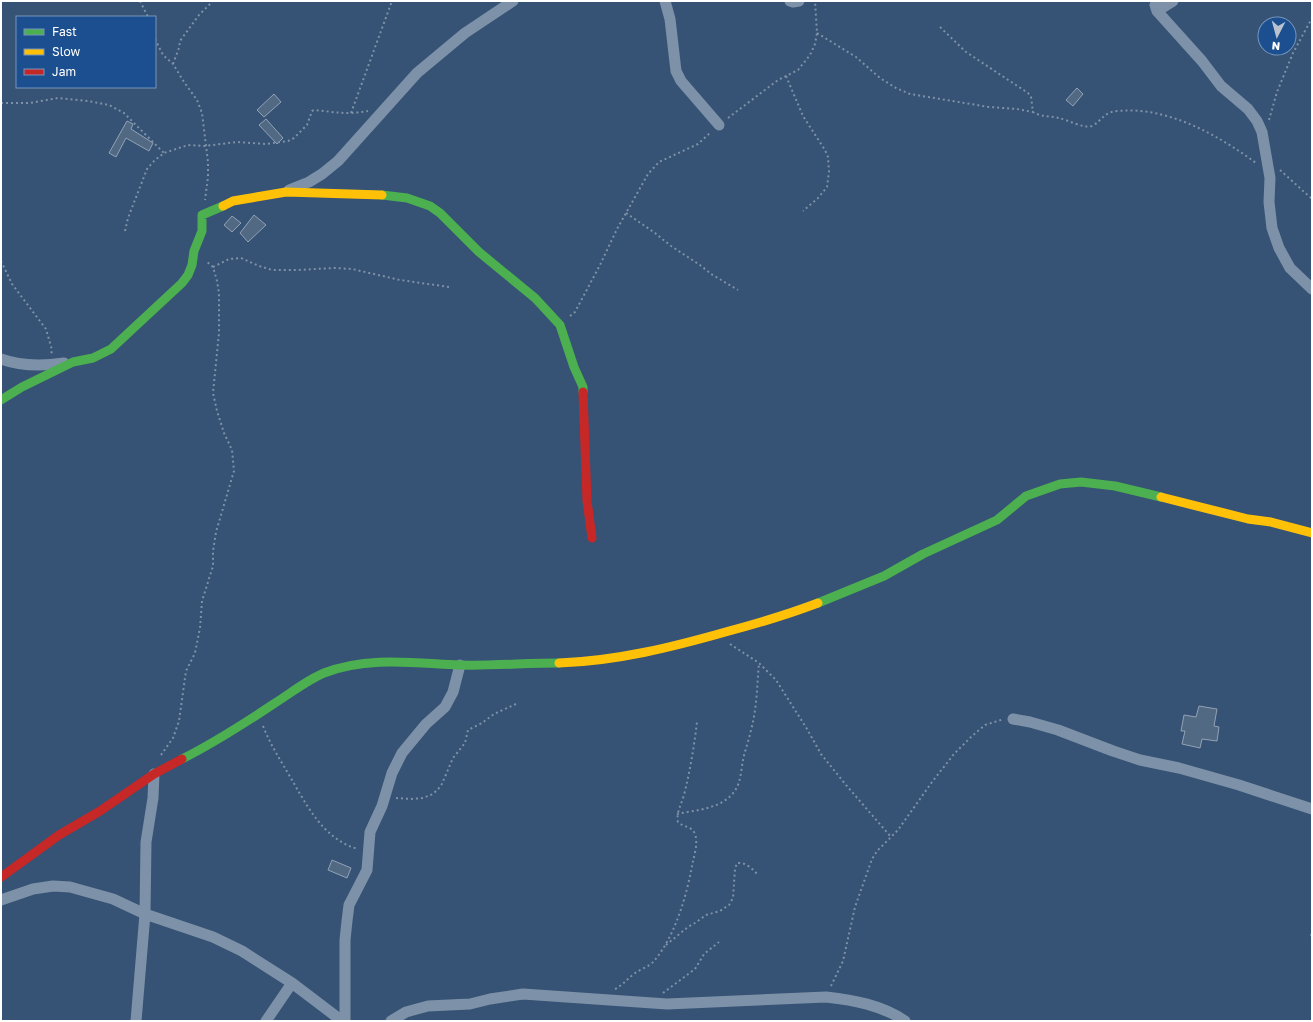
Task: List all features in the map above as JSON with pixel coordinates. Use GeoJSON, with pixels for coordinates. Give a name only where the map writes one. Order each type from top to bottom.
{"type":"FeatureCollection","features":[{"type":"Feature","properties":{"kind":"street"},"geometry":{"type":"LineString","coordinates":[[286,192],[309,182],[338,161],[417,73],[465,33],[513,1]]}},
{"type":"Feature","properties":{"kind":"street"},"geometry":{"type":"LineString","coordinates":[[666,1],[670,19],[676,71],[681,81],[719,125]]}},
{"type":"Feature","properties":{"kind":"street"},"geometry":{"type":"LineString","coordinates":[[790,1],[799,1]]}},
{"type":"Feature","properties":{"kind":"street"},"geometry":{"type":"LineString","coordinates":[[1174,1],[1156,4],[1221,86],[1248,109],[1257,121],[1262,132],[1262,162],[1270,178],[1269,202],[1272,228],[1279,248],[1290,268],[1312,289]]}},
{"type":"Feature","properties":{"kind":"street"},"geometry":{"type":"LineString","coordinates":[[1,359],[18,363],[49,365],[92,358],[111,349],[182,283],[188,275],[192,265],[194,251],[202,231],[202,215],[233,201],[286,192],[388,195],[407,198],[430,206],[440,213],[479,252],[535,298],[560,325],[574,367],[583,387],[587,501],[592,538]]}},
{"type":"Feature","properties":{"kind":"street"},"geometry":{"type":"LineString","coordinates":[[1,400],[22,387],[73,362]]}},
{"type":"Feature","properties":{"kind":"street"},"geometry":{"type":"LineString","coordinates":[[1,877],[59,835],[100,811],[154,774],[198,751],[310,680],[323,673],[341,667],[367,662],[421,663],[460,666],[582,662],[626,656],[684,644],[792,613],[884,576],[923,554],[997,520],[1026,496],[1060,484],[1081,482],[1115,486],[1248,519],[1271,522],[1312,533]]}},
{"type":"Feature","properties":{"kind":"street"},"geometry":{"type":"LineString","coordinates":[[345,1021],[346,921],[349,905],[366,870],[370,832],[379,813],[392,774],[402,753],[426,724],[445,707],[453,692],[460,666]]}},
{"type":"Feature","properties":{"kind":"street"},"geometry":{"type":"LineString","coordinates":[[1013,719],[1058,730],[1140,760],[1179,768],[1239,785],[1312,809]]}},
{"type":"Feature","properties":{"kind":"street"},"geometry":{"type":"LineString","coordinates":[[136,1021],[145,914],[146,842],[153,798],[154,774]]}},
{"type":"Feature","properties":{"kind":"street"},"geometry":{"type":"LineString","coordinates":[[1,900],[33,889],[53,886],[70,887],[113,899],[145,914],[213,937],[242,951],[292,983],[342,1021]]}},
{"type":"Feature","properties":{"kind":"street"},"geometry":{"type":"LineString","coordinates":[[266,1021],[292,983]]}},
{"type":"Feature","properties":{"kind":"street"},"geometry":{"type":"LineString","coordinates":[[391,1021],[406,1012],[417,1008],[470,1004],[522,994],[686,1004],[733,1000],[826,998],[840,999],[873,1006],[892,1013],[905,1021]]}},
{"type":"Feature","properties":{"kind":"path"},"geometry":{"type":"LineString","coordinates":[[140,1],[148,16]]}},
{"type":"Feature","properties":{"kind":"path"},"geometry":{"type":"LineString","coordinates":[[173,64],[180,41],[199,15],[213,1]]}},
{"type":"Feature","properties":{"kind":"path"},"geometry":{"type":"LineString","coordinates":[[351,113],[392,1]]}},
{"type":"Feature","properties":{"kind":"path"},"geometry":{"type":"LineString","coordinates":[[560,325],[575,312],[642,183],[652,169],[659,162],[698,144],[719,125],[778,80],[798,70],[810,55],[815,44],[815,1]]}},
{"type":"Feature","properties":{"kind":"path"},"geometry":{"type":"LineString","coordinates":[[1262,132],[1270,118],[1277,92],[1293,53],[1312,18]]}},
{"type":"Feature","properties":{"kind":"path"},"geometry":{"type":"LineString","coordinates":[[940,27],[966,52],[1028,93],[1031,97],[1033,112]]}},
{"type":"Feature","properties":{"kind":"path"},"geometry":{"type":"LineString","coordinates":[[816,33],[856,57],[880,78],[896,88],[910,94],[989,107],[1017,109],[1033,112],[1042,116],[1060,118],[1089,127],[1093,126],[1106,114],[1118,111],[1158,114],[1180,121],[1211,134],[1244,155],[1262,162],[1312,199]]}},
{"type":"Feature","properties":{"kind":"path"},"geometry":{"type":"LineString","coordinates":[[156,40],[163,55],[173,64],[196,100],[202,113],[208,162],[208,177],[202,215]]}},
{"type":"Feature","properties":{"kind":"path"},"geometry":{"type":"LineString","coordinates":[[786,76],[803,116],[828,157],[829,172],[827,187],[818,198],[803,211]]}},
{"type":"Feature","properties":{"kind":"path"},"geometry":{"type":"LineString","coordinates":[[1,103],[30,103],[58,98],[109,105],[124,114],[164,153]]}},
{"type":"Feature","properties":{"kind":"path"},"geometry":{"type":"LineString","coordinates":[[125,231],[128,218],[147,169],[164,153],[183,146],[205,146],[229,142],[266,144],[288,141],[294,138],[307,125],[312,111],[314,110],[337,113],[357,113],[387,107]]}},
{"type":"Feature","properties":{"kind":"path"},"geometry":{"type":"LineString","coordinates":[[626,213],[711,274],[738,290]]}},
{"type":"Feature","properties":{"kind":"path"},"geometry":{"type":"LineString","coordinates":[[160,756],[173,738],[179,721],[186,671],[195,654],[200,628],[202,601],[213,566],[213,551],[216,532],[234,471],[232,450],[217,412],[213,393],[220,311],[218,280],[213,268],[194,251]]}},
{"type":"Feature","properties":{"kind":"path"},"geometry":{"type":"LineString","coordinates":[[213,268],[229,259],[241,258],[272,270],[334,268],[352,269],[400,280],[449,286]]}},
{"type":"Feature","properties":{"kind":"path"},"geometry":{"type":"LineString","coordinates":[[1,261],[12,284],[46,329],[52,350],[49,365]]}},
{"type":"Feature","properties":{"kind":"path"},"geometry":{"type":"LineString","coordinates":[[713,635],[759,662],[776,680],[821,754],[891,838]]}},
{"type":"Feature","properties":{"kind":"path"},"geometry":{"type":"LineString","coordinates":[[677,814],[706,809],[723,802],[734,792],[739,781],[752,729],[759,662]]}},
{"type":"Feature","properties":{"kind":"path"},"geometry":{"type":"LineString","coordinates":[[385,796],[411,799],[423,798],[433,794],[441,786],[453,758],[465,743],[468,730],[482,723],[494,714],[516,704]]}},
{"type":"Feature","properties":{"kind":"path"},"geometry":{"type":"LineString","coordinates":[[258,714],[279,760],[312,813],[324,828],[340,840],[355,848],[368,851]]}},
{"type":"Feature","properties":{"kind":"path"},"geometry":{"type":"LineString","coordinates":[[826,998],[843,961],[855,907],[872,859],[877,851],[891,838],[945,764],[972,736],[985,725],[1000,720],[1013,719]]}},
{"type":"Feature","properties":{"kind":"path"},"geometry":{"type":"LineString","coordinates":[[598,999],[623,984],[634,974],[653,963],[665,946],[683,905],[696,845],[695,833],[688,827],[681,825],[678,822],[677,814],[683,797],[692,756],[697,722]]}},
{"type":"Feature","properties":{"kind":"path"},"geometry":{"type":"LineString","coordinates":[[665,946],[688,926],[706,915],[720,911],[729,905],[733,898],[735,869],[737,863],[749,866],[757,874]]}},
{"type":"Feature","properties":{"kind":"path"},"geometry":{"type":"LineString","coordinates":[[1311,934],[1312,940]]}},
{"type":"Feature","properties":{"kind":"path"},"geometry":{"type":"LineString","coordinates":[[646,1002],[663,992],[695,969],[704,954],[719,942]]}},
{"type":"Feature","properties":{"kind":"building"},"geometry":{"type":"Polygon","coordinates":[[[1077,88],[1083,94],[1073,106],[1066,100],[1077,88]]]}},
{"type":"Feature","properties":{"kind":"building"},"geometry":{"type":"Polygon","coordinates":[[[274,94],[281,102],[264,117],[257,110],[274,94]]]}},
{"type":"Feature","properties":{"kind":"building"},"geometry":{"type":"Polygon","coordinates":[[[266,119],[283,138],[277,144],[259,125],[266,119]]]}},
{"type":"Feature","properties":{"kind":"building"},"geometry":{"type":"Polygon","coordinates":[[[127,121],[133,124],[131,129],[153,143],[149,151],[126,138],[116,157],[109,153],[127,121]]]}},
{"type":"Feature","properties":{"kind":"building"},"geometry":{"type":"Polygon","coordinates":[[[254,215],[266,225],[248,242],[240,233],[254,215]]]}},
{"type":"Feature","properties":{"kind":"building"},"geometry":{"type":"Polygon","coordinates":[[[232,216],[241,223],[232,232],[224,225],[232,216]]]}},
{"type":"Feature","properties":{"kind":"building"},"geometry":{"type":"Polygon","coordinates":[[[1199,706],[1217,709],[1214,726],[1219,727],[1217,741],[1202,739],[1200,748],[1182,744],[1185,731],[1181,731],[1184,715],[1196,717],[1199,706]]]}},
{"type":"Feature","properties":{"kind":"building"},"geometry":{"type":"Polygon","coordinates":[[[332,860],[351,868],[347,878],[328,870],[332,860]]]}},
{"type":"Feature","properties":{"kind":"traffic: fast"},"geometry":{"type":"LineString","coordinates":[[382,195],[407,198],[430,206],[440,213],[479,252],[535,298],[560,325],[574,367],[583,387],[583,392]]}},
{"type":"Feature","properties":{"kind":"traffic: fast"},"geometry":{"type":"LineString","coordinates":[[1,400],[22,387],[73,362],[93,358],[111,349],[182,283],[188,275],[192,265],[194,251],[202,231],[202,215],[223,206]]}},
{"type":"Feature","properties":{"kind":"traffic: fast"},"geometry":{"type":"LineString","coordinates":[[818,603],[884,576],[923,554],[997,520],[1026,496],[1060,484],[1081,482],[1115,486],[1161,497]]}},
{"type":"Feature","properties":{"kind":"traffic: fast"},"geometry":{"type":"LineString","coordinates":[[182,759],[252,718],[311,679],[340,668],[374,662],[459,665],[559,663]]}},
{"type":"Feature","properties":{"kind":"traffic: slow"},"geometry":{"type":"LineString","coordinates":[[223,206],[233,201],[286,192],[382,195]]}},
{"type":"Feature","properties":{"kind":"traffic: slow"},"geometry":{"type":"LineString","coordinates":[[1161,497],[1248,519],[1271,522],[1312,533]]}},
{"type":"Feature","properties":{"kind":"traffic: slow"},"geometry":{"type":"LineString","coordinates":[[559,663],[581,662],[624,656],[666,648],[763,622],[818,603]]}},
{"type":"Feature","properties":{"kind":"traffic: jam"},"geometry":{"type":"LineString","coordinates":[[583,392],[587,501],[592,538]]}},
{"type":"Feature","properties":{"kind":"traffic: jam"},"geometry":{"type":"LineString","coordinates":[[1,877],[59,835],[100,811],[154,774],[182,759]]}}]}
